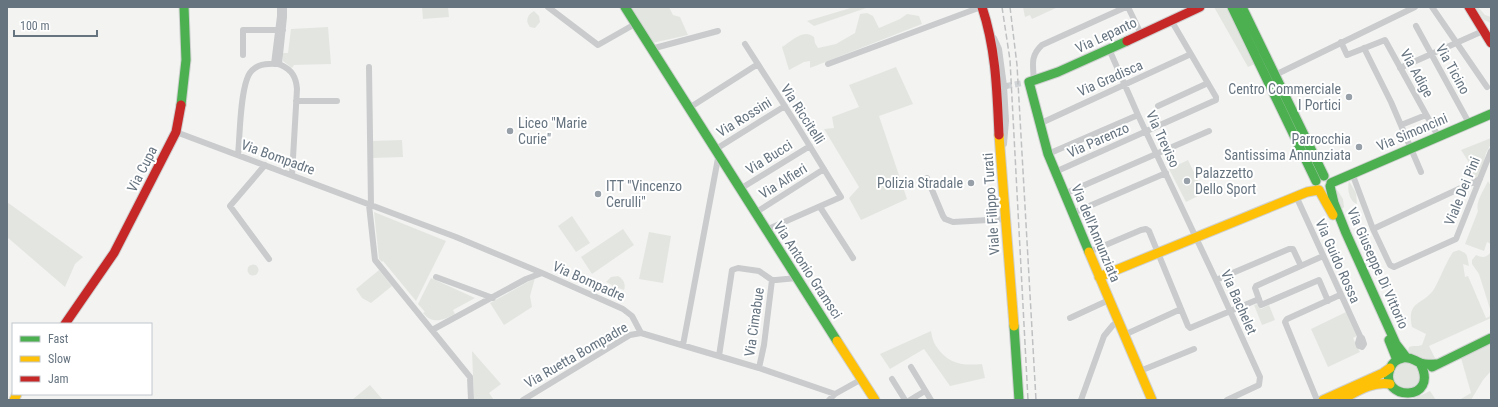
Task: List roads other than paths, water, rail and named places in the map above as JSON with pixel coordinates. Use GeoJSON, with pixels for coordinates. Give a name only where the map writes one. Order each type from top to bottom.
{"type":"FeatureCollection","features":[{"type":"Feature","properties":{"kind":"street","name":"Via Cupa"},"geometry":{"type":"LineString","coordinates":[[66,323],[114,253],[176,132],[181,108],[186,60],[184,7]]}},
{"type":"Feature","properties":{"kind":"street"},"geometry":{"type":"LineString","coordinates":[[280,7],[281,30]]}},
{"type":"Feature","properties":{"kind":"street"},"geometry":{"type":"LineString","coordinates":[[277,64],[284,7]]}},
{"type":"Feature","properties":{"kind":"street"},"geometry":{"type":"LineString","coordinates":[[548,7],[598,45],[635,24]]}},
{"type":"Feature","properties":{"kind":"street","name":"Via Antonio Gramsci"},"geometry":{"type":"LineString","coordinates":[[625,7],[875,400]]}},
{"type":"Feature","properties":{"kind":"street"},"geometry":{"type":"LineString","coordinates":[[828,64],[982,7]]}},
{"type":"Feature","properties":{"kind":"street","name":"Viale Filippo Turati"},"geometry":{"type":"LineString","coordinates":[[982,7],[990,32],[993,49],[1019,400]]}},
{"type":"Feature","properties":{"kind":"street"},"geometry":{"type":"LineString","coordinates":[[1031,81],[1033,57],[1042,45],[1127,7],[1141,34]]}},
{"type":"Feature","properties":{"kind":"street","name":"Via Lepanto"},"geometry":{"type":"LineString","coordinates":[[1031,81],[1109,49],[1200,7]]}},
{"type":"Feature","properties":{"kind":"street","name":"Via Giuseppe Di Vittorio"},"geometry":{"type":"LineString","coordinates":[[1232,7],[1334,203],[1396,344],[1406,357]]}},
{"type":"Feature","properties":{"kind":"street","name":"Via Giuseppe Di Vittorio"},"geometry":{"type":"LineString","coordinates":[[1242,7],[1275,75],[1323,183],[1329,206],[1397,360]]}},
{"type":"Feature","properties":{"kind":"street"},"geometry":{"type":"LineString","coordinates":[[1275,75],[1414,7]]}},
{"type":"Feature","properties":{"kind":"street"},"geometry":{"type":"LineString","coordinates":[[1432,7],[1487,87]]}},
{"type":"Feature","properties":{"kind":"street"},"geometry":{"type":"LineString","coordinates":[[1469,7],[1491,43]]}},
{"type":"Feature","properties":{"kind":"street"},"geometry":{"type":"LineString","coordinates":[[1158,106],[1208,83],[1171,20]]}},
{"type":"Feature","properties":{"kind":"street","name":"Via Ticino"},"geometry":{"type":"LineString","coordinates":[[1416,26],[1468,124]]}},
{"type":"Feature","properties":{"kind":"street"},"geometry":{"type":"LineString","coordinates":[[243,55],[243,30],[281,30]]}},
{"type":"Feature","properties":{"kind":"street"},"geometry":{"type":"LineString","coordinates":[[651,49],[718,31]]}},
{"type":"Feature","properties":{"kind":"street"},"geometry":{"type":"LineString","coordinates":[[1400,68],[1483,31]]}},
{"type":"Feature","properties":{"kind":"street"},"geometry":{"type":"LineString","coordinates":[[990,32],[999,48],[1005,86],[1006,121],[1002,156]]}},
{"type":"Feature","properties":{"kind":"street","name":"Via Adige"},"geometry":{"type":"LineString","coordinates":[[1364,48],[1383,40],[1386,42],[1438,136]]}},
{"type":"Feature","properties":{"kind":"street"},"geometry":{"type":"LineString","coordinates":[[1341,42],[1347,55],[1364,48],[1402,126],[1421,172]]}},
{"type":"Feature","properties":{"kind":"street","name":"Via Riccitelli"},"geometry":{"type":"LineString","coordinates":[[745,44],[841,197],[820,206]]}},
{"type":"Feature","properties":{"kind":"street","name":"Via Treviso"},"geometry":{"type":"LineString","coordinates":[[1109,49],[1138,115],[1196,238]]}},
{"type":"Feature","properties":{"kind":"street","name":"Via Gradisca"},"geometry":{"type":"LineString","coordinates":[[1039,124],[1191,54]]}},
{"type":"Feature","properties":{"kind":"street"},"geometry":{"type":"LineString","coordinates":[[238,155],[242,102],[247,78],[256,67],[264,64],[277,64],[292,73],[296,80],[292,175]]}},
{"type":"Feature","properties":{"kind":"street"},"geometry":{"type":"LineString","coordinates":[[689,108],[758,64]]}},
{"type":"Feature","properties":{"kind":"street"},"geometry":{"type":"LineString","coordinates":[[369,67],[370,205],[375,260],[470,377],[471,400]]}},
{"type":"Feature","properties":{"kind":"street","name":"Via dell'Annunziata"},"geometry":{"type":"LineString","coordinates":[[1031,81],[1030,95],[1034,102],[1048,154],[1152,400]]}},
{"type":"Feature","properties":{"kind":"street","name":"Via Parenzo"},"geometry":{"type":"LineString","coordinates":[[1055,172],[1216,100],[1216,97],[1208,83]]}},
{"type":"Feature","properties":{"kind":"street"},"geometry":{"type":"LineString","coordinates":[[296,101],[337,100]]}},
{"type":"Feature","properties":{"kind":"street","name":"Via Rossini"},"geometry":{"type":"LineString","coordinates":[[717,151],[785,106]]}},
{"type":"Feature","properties":{"kind":"street","name":"Via Simoncini"},"geometry":{"type":"LineString","coordinates":[[1323,183],[1491,114]]}},
{"type":"Feature","properties":{"kind":"street"},"geometry":{"type":"LineString","coordinates":[[1048,154],[1138,115]]}},
{"type":"Feature","properties":{"kind":"street"},"geometry":{"type":"LineString","coordinates":[[1402,126],[1426,115]]}},
{"type":"Feature","properties":{"kind":"street"},"geometry":{"type":"LineString","coordinates":[[1064,194],[1208,131]]}},
{"type":"Feature","properties":{"kind":"street","name":"Via Bompadre"},"geometry":{"type":"LineString","coordinates":[[176,132],[456,237],[542,273],[624,310],[632,316],[640,333]]}},
{"type":"Feature","properties":{"kind":"street","name":"Via Bucci"},"geometry":{"type":"LineString","coordinates":[[740,189],[810,146]]}},
{"type":"Feature","properties":{"kind":"street"},"geometry":{"type":"LineString","coordinates":[[683,344],[717,151]]}},
{"type":"Feature","properties":{"kind":"street","name":"Viale Dei Pini"},"geometry":{"type":"LineString","coordinates":[[1373,229],[1389,263],[1392,266],[1397,266],[1456,239],[1491,151]]}},
{"type":"Feature","properties":{"kind":"street"},"geometry":{"type":"LineString","coordinates":[[264,164],[230,206],[269,259]]}},
{"type":"Feature","properties":{"kind":"street","name":"Via Alfieri"},"geometry":{"type":"LineString","coordinates":[[755,213],[824,169]]}},
{"type":"Feature","properties":{"kind":"street"},"geometry":{"type":"LineString","coordinates":[[1073,213],[1166,173]]}},
{"type":"Feature","properties":{"kind":"street"},"geometry":{"type":"LineString","coordinates":[[1348,174],[1373,229],[1480,179]]}},
{"type":"Feature","properties":{"kind":"street"},"geometry":{"type":"LineString","coordinates":[[927,178],[943,216],[948,220],[953,222],[1006,219]]}},
{"type":"Feature","properties":{"kind":"street"},"geometry":{"type":"LineString","coordinates":[[1100,277],[1306,192],[1323,183]]}},
{"type":"Feature","properties":{"kind":"street","name":"Via Guido Rossa"},"geometry":{"type":"LineString","coordinates":[[1296,196],[1360,336]]}},
{"type":"Feature","properties":{"kind":"street"},"geometry":{"type":"LineString","coordinates":[[766,230],[820,206],[853,258]]}},
{"type":"Feature","properties":{"kind":"street"},"geometry":{"type":"LineString","coordinates":[[1089,252],[1141,230],[1146,229],[1149,231],[1181,310],[1190,328],[1258,299]]}},
{"type":"Feature","properties":{"kind":"street","name":"Via Bachelet"},"geometry":{"type":"LineString","coordinates":[[1196,238],[1260,377],[1259,385],[1227,400]]}},
{"type":"Feature","properties":{"kind":"street"},"geometry":{"type":"LineString","coordinates":[[1216,280],[1292,248],[1301,266]]}},
{"type":"Feature","properties":{"kind":"street"},"geometry":{"type":"LineString","coordinates":[[1323,256],[1256,286],[1255,288],[1261,305],[1318,280],[1328,301]]}},
{"type":"Feature","properties":{"kind":"street"},"geometry":{"type":"LineString","coordinates":[[719,356],[732,270],[738,268],[759,270],[772,280],[797,278]]}},
{"type":"Feature","properties":{"kind":"street"},"geometry":{"type":"LineString","coordinates":[[432,330],[526,279],[542,273]]}},
{"type":"Feature","properties":{"kind":"street"},"geometry":{"type":"LineString","coordinates":[[436,277],[493,298]]}},
{"type":"Feature","properties":{"kind":"street","name":"Via Cimabue"},"geometry":{"type":"LineString","coordinates":[[759,368],[764,345],[772,280]]}},
{"type":"Feature","properties":{"kind":"street"},"geometry":{"type":"LineString","coordinates":[[1317,400],[1285,322],[1287,319],[1340,295]]}},
{"type":"Feature","properties":{"kind":"street"},"geometry":{"type":"LineString","coordinates":[[1070,318],[1109,300]]}},
{"type":"Feature","properties":{"kind":"street"},"geometry":{"type":"LineString","coordinates":[[1124,334],[1181,310]]}},
{"type":"Feature","properties":{"kind":"street"},"geometry":{"type":"LineString","coordinates":[[1081,400],[1104,336],[1118,322]]}},
{"type":"Feature","properties":{"kind":"street"},"geometry":{"type":"LineString","coordinates":[[640,333],[683,344],[835,394]]}},
{"type":"Feature","properties":{"kind":"street","name":"Via Ruetta Bompadre"},"geometry":{"type":"LineString","coordinates":[[523,400],[630,335],[640,333]]}},
{"type":"Feature","properties":{"kind":"street"},"geometry":{"type":"LineString","coordinates":[[1341,400],[1374,384],[1382,382],[1390,384],[1405,396],[1417,392],[1422,388],[1430,368],[1490,341]]}},
{"type":"Feature","properties":{"kind":"street"},"geometry":{"type":"LineString","coordinates":[[1140,371],[1194,349]]}},
{"type":"Feature","properties":{"kind":"street"},"geometry":{"type":"LineString","coordinates":[[1323,400],[1384,373],[1397,360],[1406,357],[1420,363],[1436,364]]}},
{"type":"Feature","properties":{"kind":"street"},"geometry":{"type":"LineString","coordinates":[[1420,363],[1426,376]]}},
{"type":"Feature","properties":{"kind":"street"},"geometry":{"type":"LineString","coordinates":[[911,367],[931,400]]}},
{"type":"Feature","properties":{"kind":"street"},"geometry":{"type":"LineString","coordinates":[[1390,368],[1390,384]]}},
{"type":"Feature","properties":{"kind":"street"},"geometry":{"type":"LineString","coordinates":[[829,400],[835,394],[862,379]]}},
{"type":"Feature","properties":{"kind":"street"},"geometry":{"type":"LineString","coordinates":[[892,379],[905,400]]}},
{"type":"Feature","properties":{"kind":"street"},"geometry":{"type":"LineString","coordinates":[[910,400],[925,391]]}},
{"type":"Feature","properties":{"kind":"tunnel"},"geometry":{"type":"LineString","coordinates":[[1006,86],[1023,83]]}},
{"type":"Feature","properties":{"kind":"railway"},"geometry":{"type":"LineString","coordinates":[[1002,7],[1010,60],[1028,400]]}},
{"type":"Feature","properties":{"kind":"railway"},"geometry":{"type":"LineString","coordinates":[[1010,7],[1017,65],[1036,400]]}},
{"type":"Feature","properties":{"kind":"place","name":"Centro Commerciale I Portici"},"geometry":{"type":"Point","coordinates":[1349,97]}},
{"type":"Feature","properties":{"kind":"place","name":"Liceo \"Marie Curie\""},"geometry":{"type":"Point","coordinates":[510,131]}},
{"type":"Feature","properties":{"kind":"place","name":"Parrocchia Santissima Annunziata"},"geometry":{"type":"Point","coordinates":[1359,147]}},
{"type":"Feature","properties":{"kind":"place","name":"Palazzetto Dello Sport"},"geometry":{"type":"Point","coordinates":[1187,181]}},
{"type":"Feature","properties":{"kind":"place","name":"Polizia Stradale"},"geometry":{"type":"Point","coordinates":[971,183]}},
{"type":"Feature","properties":{"kind":"place","name":"ITT \"Vincenzo Cerulli\""},"geometry":{"type":"Point","coordinates":[598,194]}}]}
